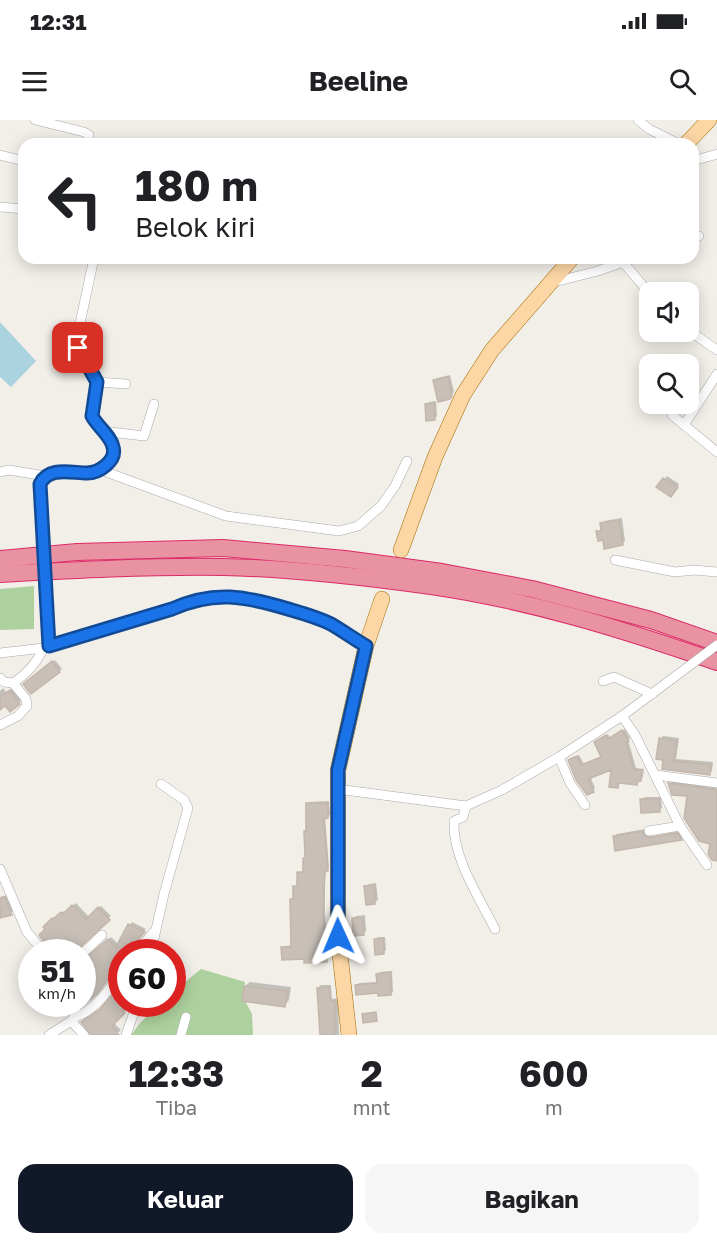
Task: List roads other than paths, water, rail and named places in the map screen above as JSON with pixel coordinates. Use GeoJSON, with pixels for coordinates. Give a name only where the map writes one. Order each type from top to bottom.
{"type":"FeatureCollection","features":[{"type":"Feature","properties":{"kind":"highway"},"geometry":{"type":"LineString","coordinates":[[0,559],[99,551],[223,548],[345,559],[442,572],[532,589],[651,620],[717,644]]}},
{"type":"Feature","properties":{"kind":"highway"},"geometry":{"type":"LineString","coordinates":[[0,574],[133,567],[225,567],[433,586],[521,604],[644,637],[717,662]]}},
{"type":"Feature","properties":{"kind":"main road"},"geometry":{"type":"LineString","coordinates":[[691,138],[707,121]]}},
{"type":"Feature","properties":{"kind":"main road"},"geometry":{"type":"LineString","coordinates":[[401,550],[435,457],[464,395],[492,350],[567,264]]}},
{"type":"Feature","properties":{"kind":"main road"},"geometry":{"type":"LineString","coordinates":[[349,1035],[338,936],[338,770],[366,646],[382,599]]}},
{"type":"Feature","properties":{"kind":"street"},"geometry":{"type":"LineString","coordinates":[[35,120],[89,135]]}},
{"type":"Feature","properties":{"kind":"street"},"geometry":{"type":"LineString","coordinates":[[638,120],[649,129],[667,138]]}},
{"type":"Feature","properties":{"kind":"street"},"geometry":{"type":"LineString","coordinates":[[699,159],[717,154]]}},
{"type":"Feature","properties":{"kind":"street"},"geometry":{"type":"LineString","coordinates":[[0,155],[18,160]]}},
{"type":"Feature","properties":{"kind":"street"},"geometry":{"type":"LineString","coordinates":[[0,209],[18,209]]}},
{"type":"Feature","properties":{"kind":"street"},"geometry":{"type":"LineString","coordinates":[[0,471],[9,470],[45,476],[70,471],[88,473],[108,464],[114,450],[112,444],[92,416],[97,382],[80,354],[76,342],[93,264]]}},
{"type":"Feature","properties":{"kind":"street"},"geometry":{"type":"LineString","coordinates":[[551,282],[616,264]]}},
{"type":"Feature","properties":{"kind":"street"},"geometry":{"type":"LineString","coordinates":[[625,264],[640,282]]}},
{"type":"Feature","properties":{"kind":"street"},"geometry":{"type":"LineString","coordinates":[[699,338],[717,350]]}},
{"type":"Feature","properties":{"kind":"street"},"geometry":{"type":"LineString","coordinates":[[684,425],[717,374]]}},
{"type":"Feature","properties":{"kind":"street"},"geometry":{"type":"LineString","coordinates":[[97,382],[126,384]]}},
{"type":"Feature","properties":{"kind":"street"},"geometry":{"type":"LineString","coordinates":[[102,431],[144,436],[154,404]]}},
{"type":"Feature","properties":{"kind":"street"},"geometry":{"type":"LineString","coordinates":[[672,415],[717,453]]}},
{"type":"Feature","properties":{"kind":"street"},"geometry":{"type":"LineString","coordinates":[[98,469],[226,516],[339,531],[358,526],[381,506],[395,486],[407,461]]}},
{"type":"Feature","properties":{"kind":"street"},"geometry":{"type":"LineString","coordinates":[[0,678],[4,682],[13,683],[27,673],[47,647],[40,492],[40,484],[45,476]]}},
{"type":"Feature","properties":{"kind":"street"},"geometry":{"type":"LineString","coordinates":[[615,560],[675,572],[694,570],[717,572]]}},
{"type":"Feature","properties":{"kind":"street"},"geometry":{"type":"LineString","coordinates":[[0,653],[47,647],[211,596],[238,596],[311,616],[331,624],[366,646]]}},
{"type":"Feature","properties":{"kind":"street"},"geometry":{"type":"LineString","coordinates":[[337,789],[466,806],[502,790],[559,757],[622,716],[717,644]]}},
{"type":"Feature","properties":{"kind":"street"},"geometry":{"type":"LineString","coordinates":[[603,681],[614,676],[652,694]]}},
{"type":"Feature","properties":{"kind":"street"},"geometry":{"type":"LineString","coordinates":[[0,725],[18,716],[27,706],[26,699],[13,683]]}},
{"type":"Feature","properties":{"kind":"street"},"geometry":{"type":"LineString","coordinates":[[622,716],[635,735],[680,826],[707,865]]}},
{"type":"Feature","properties":{"kind":"street"},"geometry":{"type":"LineString","coordinates":[[559,757],[570,783],[585,805]]}},
{"type":"Feature","properties":{"kind":"street"},"geometry":{"type":"LineString","coordinates":[[656,775],[717,783]]}},
{"type":"Feature","properties":{"kind":"street"},"geometry":{"type":"LineString","coordinates":[[153,939],[188,808],[184,800],[161,784]]}},
{"type":"Feature","properties":{"kind":"street"},"geometry":{"type":"LineString","coordinates":[[466,806],[463,817],[454,821],[453,831],[457,851],[495,929]]}},
{"type":"Feature","properties":{"kind":"street"},"geometry":{"type":"LineString","coordinates":[[649,831],[680,826]]}},
{"type":"Feature","properties":{"kind":"street"},"geometry":{"type":"LineString","coordinates":[[0,869],[3,882],[27,932],[33,939]]}},
{"type":"Feature","properties":{"kind":"street"},"geometry":{"type":"LineString","coordinates":[[148,939],[155,931]]}},
{"type":"Feature","properties":{"kind":"street"},"geometry":{"type":"LineString","coordinates":[[96,941],[102,935]]}},
{"type":"Feature","properties":{"kind":"street"},"geometry":{"type":"LineString","coordinates":[[49,1035],[82,1015],[108,990]]}},
{"type":"Feature","properties":{"kind":"street"},"geometry":{"type":"LineString","coordinates":[[126,1035],[132,1017]]}},
{"type":"Feature","properties":{"kind":"street"},"geometry":{"type":"LineString","coordinates":[[181,1035],[186,1017]]}},
{"type":"Feature","properties":{"kind":"street"},"geometry":{"type":"LineString","coordinates":[[73,1019],[84,1035]]}},
{"type":"Feature","properties":{"kind":"water"},"geometry":{"type":"Polygon","coordinates":[[[0,322],[36,361],[11,387],[0,377],[0,322]]]}}]}
